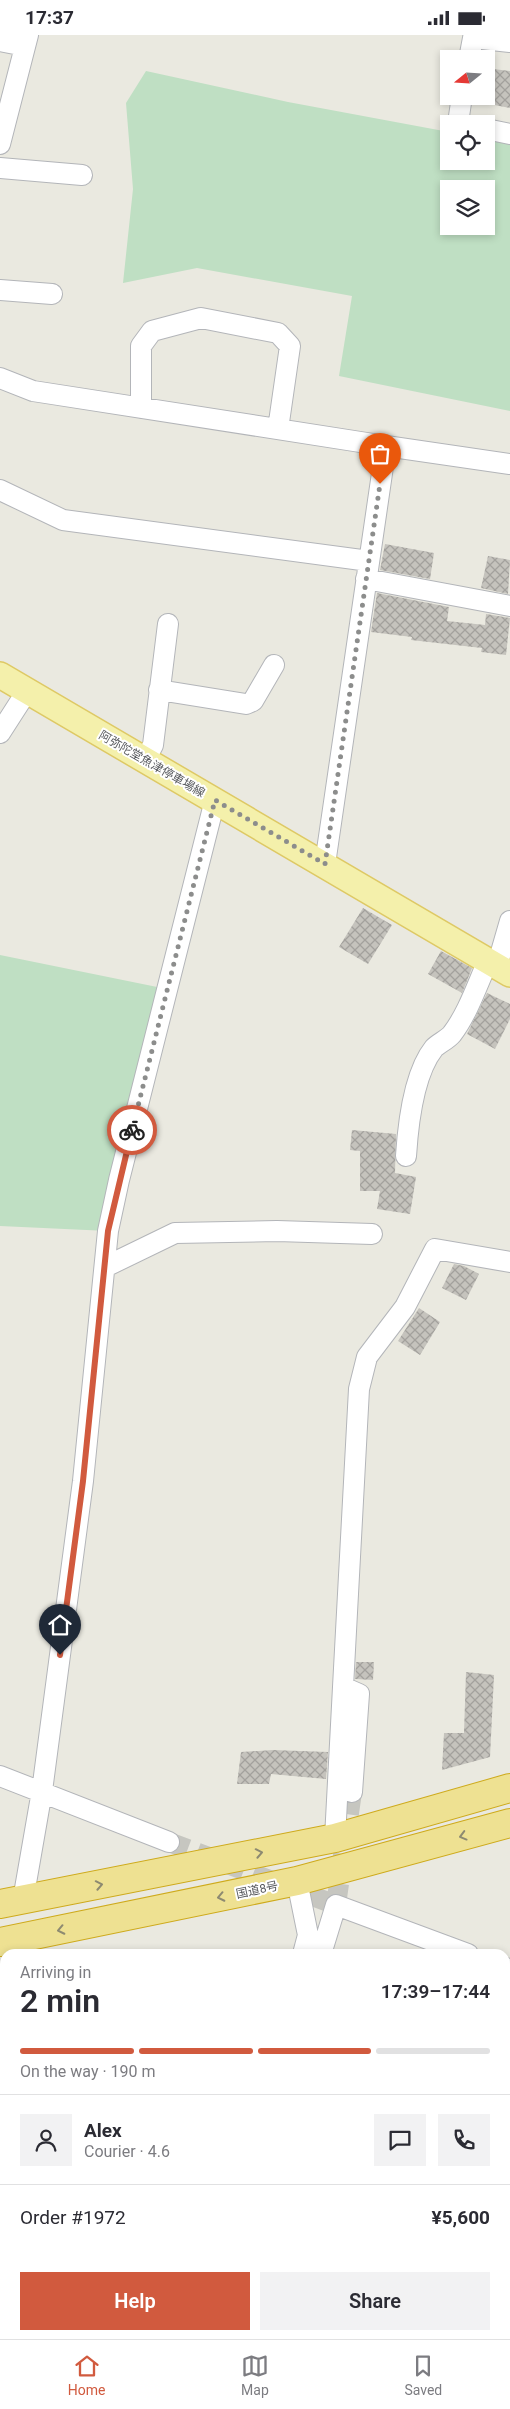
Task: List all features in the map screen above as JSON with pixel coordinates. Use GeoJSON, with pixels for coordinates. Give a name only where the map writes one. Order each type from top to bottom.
{"type":"FeatureCollection","features":[{"type":"Feature","properties":{"kind":"highway"},"geometry":{"type":"LineString","coordinates":[[12,1902],[335,1838],[510,1788]]}},
{"type":"Feature","properties":{"kind":"highway","name":"国道8号"},"geometry":{"type":"LineString","coordinates":[[11,1945],[297,1881],[510,1823]]}},
{"type":"Feature","properties":{"kind":"main road","name":"阿弥陀堂魚津停車場線"},"geometry":{"type":"LineString","coordinates":[[0,675],[498,967]]}},
{"type":"Feature","properties":{"kind":"street"},"geometry":{"type":"LineString","coordinates":[[471,50],[473,38],[510,42]]}},
{"type":"Feature","properties":{"kind":"street"},"geometry":{"type":"LineString","coordinates":[[0,41],[26,40],[0,145]]}},
{"type":"Feature","properties":{"kind":"street"},"geometry":{"type":"LineString","coordinates":[[495,131],[510,134]]}},
{"type":"Feature","properties":{"kind":"street"},"geometry":{"type":"LineString","coordinates":[[0,168],[82,175]]}},
{"type":"Feature","properties":{"kind":"street"},"geometry":{"type":"LineString","coordinates":[[0,290],[52,293]]}},
{"type":"Feature","properties":{"kind":"street"},"geometry":{"type":"LineString","coordinates":[[141,408],[141,346],[152,331],[201,318],[278,333],[290,346],[278,429]]}},
{"type":"Feature","properties":{"kind":"street"},"geometry":{"type":"LineString","coordinates":[[0,378],[33,391],[510,463]]}},
{"type":"Feature","properties":{"kind":"street"},"geometry":{"type":"LineString","coordinates":[[325,864],[386,445]]}},
{"type":"Feature","properties":{"kind":"street"},"geometry":{"type":"LineString","coordinates":[[0,490],[63,520],[368,570],[510,606]]}},
{"type":"Feature","properties":{"kind":"street"},"geometry":{"type":"LineString","coordinates":[[145,760],[153,745],[168,624]]}},
{"type":"Feature","properties":{"kind":"street"},"geometry":{"type":"LineString","coordinates":[[159,690],[246,704],[253,701],[274,665]]}},
{"type":"Feature","properties":{"kind":"street"},"geometry":{"type":"LineString","coordinates":[[0,733],[27,691]]}},
{"type":"Feature","properties":{"kind":"street"},"geometry":{"type":"LineString","coordinates":[[12,1902],[42,1791],[83,1481],[108,1231],[119,1180],[215,800]]}},
{"type":"Feature","properties":{"kind":"street"},"geometry":{"type":"LineString","coordinates":[[406,1156],[410,1107],[426,1064],[434,1049],[452,1035],[464,1013],[498,967],[510,921]]}},
{"type":"Feature","properties":{"kind":"street"},"geometry":{"type":"LineString","coordinates":[[105,1267],[175,1233],[277,1231],[372,1234]]}},
{"type":"Feature","properties":{"kind":"street"},"geometry":{"type":"LineString","coordinates":[[335,1838],[359,1389],[367,1357],[405,1307],[435,1249],[510,1263]]}},
{"type":"Feature","properties":{"kind":"street"},"geometry":{"type":"LineString","coordinates":[[343,1687],[359,1694],[352,1792]]}},
{"type":"Feature","properties":{"kind":"street"},"geometry":{"type":"LineString","coordinates":[[0,1776],[170,1842]]}},
{"type":"Feature","properties":{"kind":"street"},"geometry":{"type":"LineString","coordinates":[[297,1881],[308,1935],[304,1949]]}},
{"type":"Feature","properties":{"kind":"street"},"geometry":{"type":"LineString","coordinates":[[323,1949],[336,1905],[455,1949]]}},
{"type":"Feature","properties":{"kind":"green space"},"geometry":{"type":"Polygon","coordinates":[[[146,71],[288,102],[440,130],[440,170],[495,170],[495,142],[510,144],[510,411],[339,376],[352,296],[197,268],[123,283],[133,189],[126,103],[146,71]]]}},
{"type":"Feature","properties":{"kind":"green space"},"geometry":{"type":"Polygon","coordinates":[[[0,955],[167,989],[108,1231],[0,1226],[0,955]]]}},
{"type":"Feature","properties":{"kind":"building"},"geometry":{"type":"Polygon","coordinates":[[[495,69],[510,71],[510,108],[494,105],[495,69]]]}},
{"type":"Feature","properties":{"kind":"building"},"geometry":{"type":"Polygon","coordinates":[[[385,544],[434,553],[430,579],[380,570],[385,544]]]}},
{"type":"Feature","properties":{"kind":"building"},"geometry":{"type":"Polygon","coordinates":[[[488,556],[510,560],[508,594],[481,588],[488,556]]]}},
{"type":"Feature","properties":{"kind":"building"},"geometry":{"type":"Polygon","coordinates":[[[377,593],[449,607],[447,621],[485,625],[486,614],[510,618],[506,655],[481,652],[482,648],[411,640],[412,637],[371,632],[377,593]]]}},
{"type":"Feature","properties":{"kind":"building"},"geometry":{"type":"Polygon","coordinates":[[[363,908],[392,925],[368,964],[339,947],[363,908]]]}},
{"type":"Feature","properties":{"kind":"building"},"geometry":{"type":"Polygon","coordinates":[[[441,951],[472,968],[462,993],[428,974],[441,951]]]}},
{"type":"Feature","properties":{"kind":"building"},"geometry":{"type":"Polygon","coordinates":[[[487,993],[510,1004],[510,1019],[495,1049],[467,1034],[487,993]]]}},
{"type":"Feature","properties":{"kind":"building"},"geometry":{"type":"Polygon","coordinates":[[[352,1130],[396,1134],[395,1173],[416,1177],[410,1214],[377,1209],[380,1191],[360,1191],[360,1151],[350,1150],[352,1130]]]}},
{"type":"Feature","properties":{"kind":"building"},"geometry":{"type":"Polygon","coordinates":[[[454,1264],[464,1266],[479,1274],[466,1300],[442,1288],[454,1264]]]}},
{"type":"Feature","properties":{"kind":"building"},"geometry":{"type":"Polygon","coordinates":[[[419,1308],[440,1322],[420,1355],[398,1341],[419,1308]]]}},
{"type":"Feature","properties":{"kind":"building"},"geometry":{"type":"Polygon","coordinates":[[[356,1662],[374,1662],[373,1680],[355,1679],[356,1662]]]}},
{"type":"Feature","properties":{"kind":"building"},"geometry":{"type":"Polygon","coordinates":[[[466,1672],[494,1675],[490,1757],[442,1770],[444,1733],[464,1733],[466,1672]]]}},
{"type":"Feature","properties":{"kind":"building"},"geometry":{"type":"Polygon","coordinates":[[[273,1750],[328,1752],[326,1779],[271,1774],[269,1784],[237,1784],[241,1752],[273,1750]]]}},
{"type":"Feature","properties":{"kind":"tunnel"},"geometry":{"type":"LineString","coordinates":[[169,1842],[336,1905],[352,1792]]}},
{"type":"Feature","properties":{"kind":"way so far"},"geometry":{"type":"LineString","coordinates":[[132,1130],[215,800],[325,864],[380,484]]}},
{"type":"Feature","properties":{"kind":"route"},"geometry":{"type":"LineString","coordinates":[[60,1655],[83,1481],[108,1231],[132,1130]]}}]}
